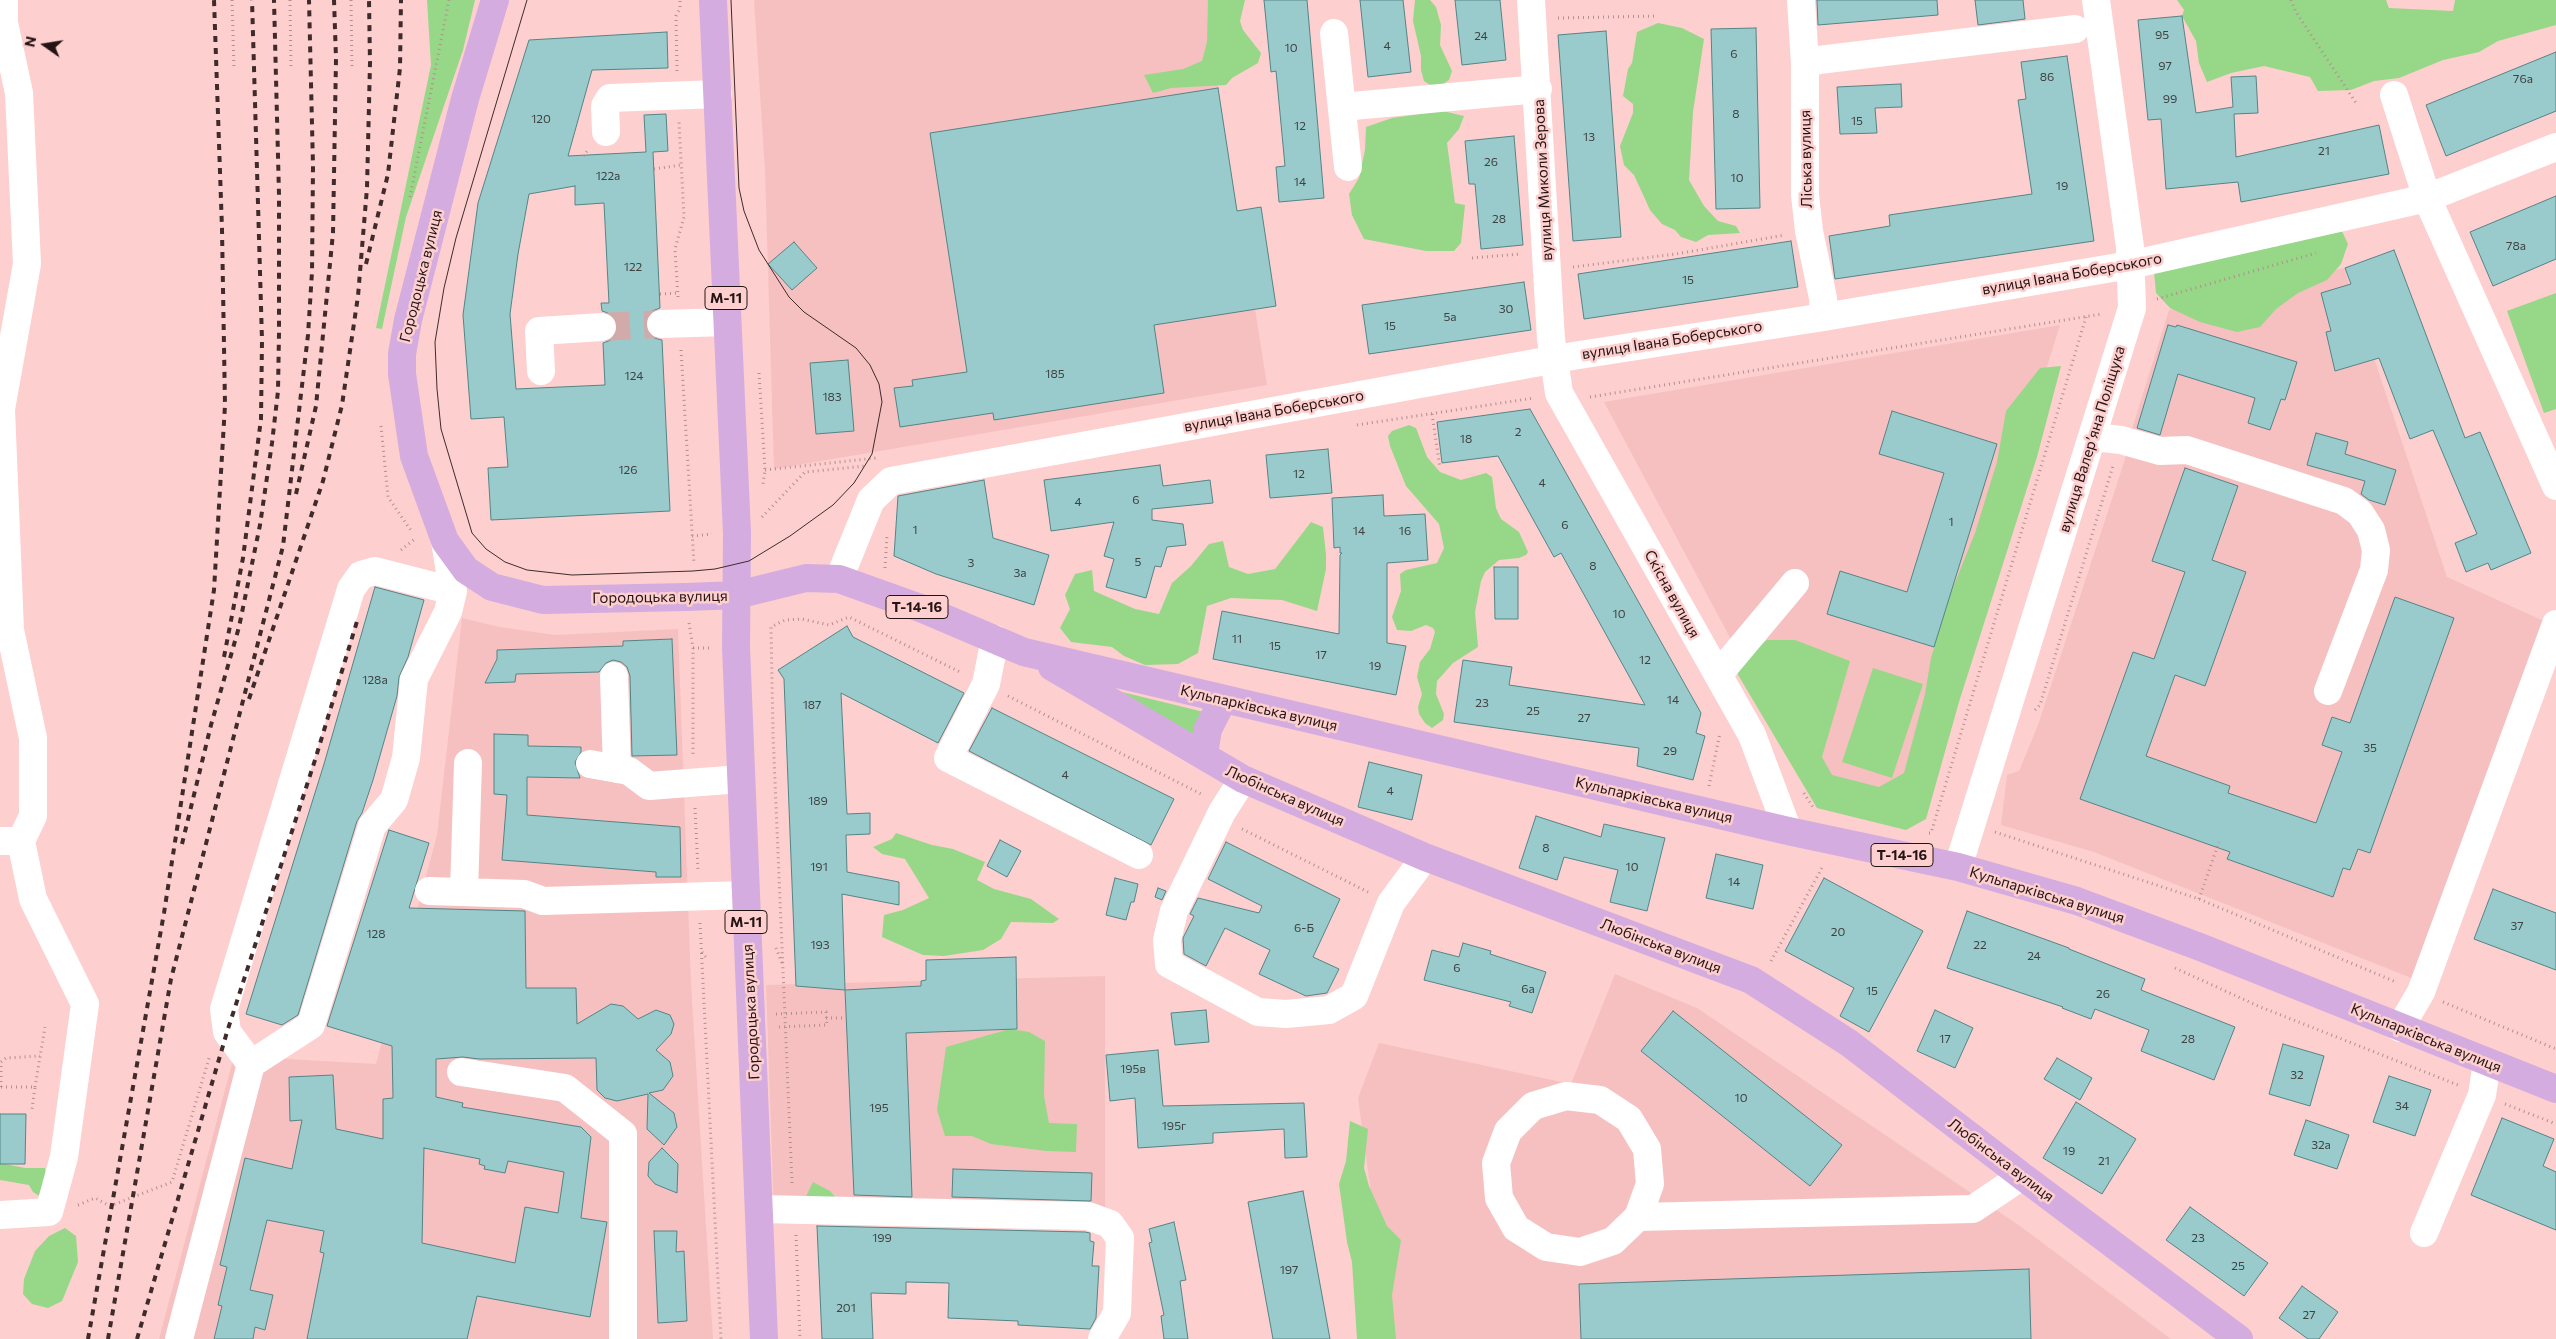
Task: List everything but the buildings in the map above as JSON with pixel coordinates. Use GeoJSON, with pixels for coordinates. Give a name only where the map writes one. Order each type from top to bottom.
{"type":"FeatureCollection","features":[{"type":"Feature","properties":{"kind":"main road","name":"Городоцька вулиця"},"geometry":{"type":"LineString","coordinates":[[495,0],[466,99],[408,320],[402,354],[402,374],[414,456],[445,541],[466,570],[492,587],[543,600],[737,595]]}},
{"type":"Feature","properties":{"kind":"main road","name":"Городоцька вулиця"},"geometry":{"type":"LineString","coordinates":[[713,0],[737,533],[736,647],[764,1339]]}},
{"type":"Feature","properties":{"kind":"main road","name":"Кульпарківська вулиця"},"geometry":{"type":"LineString","coordinates":[[737,595],[806,578],[839,579],[923,609],[1024,652],[1788,830],[1958,867],[2077,901],[2200,947],[2556,1089]]}},
{"type":"Feature","properties":{"kind":"main road","name":"Любінська вулиця"},"geometry":{"type":"LineString","coordinates":[[1024,652],[1204,754],[1243,779],[1425,857],[1751,980],[1849,1043],[2239,1339]]}},
{"type":"Feature","properties":{"kind":"main road"},"geometry":{"type":"LineString","coordinates":[[1204,754],[1208,729],[1224,700]]}},
{"type":"Feature","properties":{"kind":"street"},"geometry":{"type":"LineString","coordinates":[[0,1215],[49,1212],[64,1157],[86,1004],[34,899],[11,841],[32,816],[33,738],[10,630],[1,409],[27,264],[19,93],[4,23],[4,0]]}},
{"type":"Feature","properties":{"kind":"street","name":"вулиця Миколи Зерова"},"geometry":{"type":"LineString","coordinates":[[1531,0],[1538,89],[1553,360]]}},
{"type":"Feature","properties":{"kind":"street","name":"Ліська вулиця"},"geometry":{"type":"LineString","coordinates":[[1801,0],[1805,64],[1805,195],[1809,231],[1823,298],[1824,317]]}},
{"type":"Feature","properties":{"kind":"street","name":"вулиця Валерʼяна Поліщука"},"geometry":{"type":"LineString","coordinates":[[1958,867],[2132,308],[2130,247],[2096,0]]}},
{"type":"Feature","properties":{"kind":"street"},"geometry":{"type":"LineString","coordinates":[[1805,64],[1819,60],[2074,28]]}},
{"type":"Feature","properties":{"kind":"street"},"geometry":{"type":"LineString","coordinates":[[1334,33],[1348,167]]}},
{"type":"Feature","properties":{"kind":"street"},"geometry":{"type":"LineString","coordinates":[[1342,107],[1538,89]]}},
{"type":"Feature","properties":{"kind":"street"},"geometry":{"type":"LineString","coordinates":[[606,132],[605,106],[610,98],[678,97],[718,94]]}},
{"type":"Feature","properties":{"kind":"street"},"geometry":{"type":"LineString","coordinates":[[2394,95],[2427,198],[2556,486]]}},
{"type":"Feature","properties":{"kind":"street","name":"вулиця Івана Боберського"},"geometry":{"type":"LineString","coordinates":[[839,579],[871,500],[891,481],[1553,360],[1824,317],[2130,265],[2427,198],[2556,147]]}},
{"type":"Feature","properties":{"kind":"street"},"geometry":{"type":"LineString","coordinates":[[670,314],[728,322]]}},
{"type":"Feature","properties":{"kind":"street"},"geometry":{"type":"LineString","coordinates":[[541,371],[539,331],[602,327]]}},
{"type":"Feature","properties":{"kind":"street","name":"Скісна вулиця"},"geometry":{"type":"LineString","coordinates":[[1553,360],[1559,393],[1752,735],[1788,830]]}},
{"type":"Feature","properties":{"kind":"street"},"geometry":{"type":"LineString","coordinates":[[2093,437],[2121,440],[2160,450],[2187,450],[2344,501],[2360,513],[2371,530],[2374,543],[2374,570],[2328,691]]}},
{"type":"Feature","properties":{"kind":"street"},"geometry":{"type":"LineString","coordinates":[[179,1339],[251,1064],[311,1025],[372,826],[394,800],[406,758],[414,679],[448,612],[452,591],[445,541]]}},
{"type":"Feature","properties":{"kind":"street"},"geometry":{"type":"LineString","coordinates":[[251,1064],[227,1032],[224,1009],[351,589],[361,575],[375,571],[452,591]]}},
{"type":"Feature","properties":{"kind":"street"},"geometry":{"type":"LineString","coordinates":[[1718,675],[1795,583]]}},
{"type":"Feature","properties":{"kind":"street"},"geometry":{"type":"LineString","coordinates":[[2400,1028],[2421,992],[2556,624]]}},
{"type":"Feature","properties":{"kind":"street"},"geometry":{"type":"LineString","coordinates":[[0,658],[10,630]]}},
{"type":"Feature","properties":{"kind":"street"},"geometry":{"type":"LineString","coordinates":[[995,639],[986,684],[948,758],[1139,855]]}},
{"type":"Feature","properties":{"kind":"street"},"geometry":{"type":"LineString","coordinates":[[614,676],[617,769]]}},
{"type":"Feature","properties":{"kind":"street"},"geometry":{"type":"LineString","coordinates":[[464,892],[468,763]]}},
{"type":"Feature","properties":{"kind":"street"},"geometry":{"type":"LineString","coordinates":[[590,764],[629,771],[649,786],[741,779]]}},
{"type":"Feature","properties":{"kind":"street"},"geometry":{"type":"LineString","coordinates":[[1243,779],[1222,812],[1174,911],[1167,940],[1169,964],[1258,1012],[1286,1014],[1329,1010],[1354,996],[1391,903],[1425,857]]}},
{"type":"Feature","properties":{"kind":"street"},"geometry":{"type":"LineString","coordinates":[[429,891],[524,894],[543,901],[745,895]]}},
{"type":"Feature","properties":{"kind":"street"},"geometry":{"type":"LineString","coordinates":[[2424,1233],[2482,1095],[2487,1062]]}},
{"type":"Feature","properties":{"kind":"street"},"geometry":{"type":"LineString","coordinates":[[460,1072],[565,1088],[623,1134],[623,1339]]}},
{"type":"Feature","properties":{"kind":"street"},"geometry":{"type":"LineString","coordinates":[[1638,1217],[1650,1184],[1650,1175],[1647,1149],[1629,1119],[1600,1100],[1566,1096],[1533,1106],[1508,1130],[1496,1163],[1498,1198],[1516,1228],[1546,1247],[1580,1252],[1613,1241],[1638,1217],[1973,1209],[2022,1176]]}},
{"type":"Feature","properties":{"kind":"street"},"geometry":{"type":"LineString","coordinates":[[759,1209],[1088,1216],[1110,1224],[1120,1238],[1117,1313],[1102,1339]]}},
{"type":"Feature","properties":{"kind":"path"},"geometry":{"type":"LineString","coordinates":[[232,0],[234,70]]}},
{"type":"Feature","properties":{"kind":"path"},"geometry":{"type":"LineString","coordinates":[[290,0],[291,68]]}},
{"type":"Feature","properties":{"kind":"path"},"geometry":{"type":"LineString","coordinates":[[351,0],[352,69]]}},
{"type":"Feature","properties":{"kind":"path"},"geometry":{"type":"LineString","coordinates":[[670,314],[678,293],[675,249],[684,217],[676,16],[680,8],[680,0]]}},
{"type":"Feature","properties":{"kind":"path"},"geometry":{"type":"LineString","coordinates":[[2292,0],[2296,12],[2356,103]]}},
{"type":"Feature","properties":{"kind":"path"},"geometry":{"type":"LineString","coordinates":[[1554,18],[1657,16]]}},
{"type":"Feature","properties":{"kind":"path"},"geometry":{"type":"LineString","coordinates":[[654,169],[681,165]]}},
{"type":"Feature","properties":{"kind":"path"},"geometry":{"type":"LineString","coordinates":[[1572,267],[1676,254],[1809,231]]}},
{"type":"Feature","properties":{"kind":"path"},"geometry":{"type":"LineString","coordinates":[[1472,258],[1528,253]]}},
{"type":"Feature","properties":{"kind":"path"},"geometry":{"type":"LineString","coordinates":[[660,294],[678,293]]}},
{"type":"Feature","properties":{"kind":"path"},"geometry":{"type":"LineString","coordinates":[[1587,398],[2132,308]]}},
{"type":"Feature","properties":{"kind":"path"},"geometry":{"type":"LineString","coordinates":[[1931,833],[2086,317]]}},
{"type":"Feature","properties":{"kind":"path"},"geometry":{"type":"LineString","coordinates":[[680,345],[694,564]]}},
{"type":"Feature","properties":{"kind":"path"},"geometry":{"type":"LineString","coordinates":[[1354,425],[1529,400],[1539,396]]}},
{"type":"Feature","properties":{"kind":"path"},"geometry":{"type":"LineString","coordinates":[[1432,414],[1440,468]]}},
{"type":"Feature","properties":{"kind":"path"},"geometry":{"type":"LineString","coordinates":[[758,521],[805,472],[863,468],[884,456],[765,470]]}},
{"type":"Feature","properties":{"kind":"path"},"geometry":{"type":"LineString","coordinates":[[884,572],[888,527]]}},
{"type":"Feature","properties":{"kind":"path"},"geometry":{"type":"LineString","coordinates":[[692,536],[714,534]]}},
{"type":"Feature","properties":{"kind":"path"},"geometry":{"type":"LineString","coordinates":[[687,615],[693,648],[694,782],[721,1339]]}},
{"type":"Feature","properties":{"kind":"path"},"geometry":{"type":"LineString","coordinates":[[792,1192],[773,734],[772,627],[785,620],[802,619],[829,624],[849,617],[986,684],[1204,796],[1242,829],[1391,903]]}},
{"type":"Feature","properties":{"kind":"path"},"geometry":{"type":"LineString","coordinates":[[1707,792],[1722,727]]}},
{"type":"Feature","properties":{"kind":"path"},"geometry":{"type":"LineString","coordinates":[[1987,829],[2199,899],[2556,1049]]}},
{"type":"Feature","properties":{"kind":"path"},"geometry":{"type":"LineString","coordinates":[[2199,899],[2219,842]]}},
{"type":"Feature","properties":{"kind":"path"},"geometry":{"type":"LineString","coordinates":[[1770,964],[1824,864]]}},
{"type":"Feature","properties":{"kind":"path"},"geometry":{"type":"LineString","coordinates":[[702,952],[707,959]]}},
{"type":"Feature","properties":{"kind":"path"},"geometry":{"type":"LineString","coordinates":[[2167,965],[2258,1006],[2556,1124]]}},
{"type":"Feature","properties":{"kind":"path"},"geometry":{"type":"LineString","coordinates":[[826,1012],[827,1025],[786,1027],[751,1021],[786,1013],[826,1012]]}},
{"type":"Feature","properties":{"kind":"path"},"geometry":{"type":"LineString","coordinates":[[826,1018],[846,1018]]}},
{"type":"Feature","properties":{"kind":"path"},"geometry":{"type":"LineString","coordinates":[[32,1108],[45,1027]]}},
{"type":"Feature","properties":{"kind":"path"},"geometry":{"type":"LineString","coordinates":[[49,1212],[68,1210],[95,1198],[110,1206],[172,1182],[211,1054]]}},
{"type":"Feature","properties":{"kind":"path"},"geometry":{"type":"LineString","coordinates":[[35,1087],[1,1087],[0,1062],[6,1058],[40,1056]]}},
{"type":"Feature","properties":{"kind":"path"},"geometry":{"type":"LineString","coordinates":[[707,1068],[712,1064]]}},
{"type":"Feature","properties":{"kind":"path"},"geometry":{"type":"LineString","coordinates":[[796,1232],[800,1339]]}},
{"type":"Feature","properties":{"kind":"shaded area"},"geometry":{"type":"Polygon","coordinates":[[[754,0],[1216,0],[1218,88],[1237,211],[1261,207],[1255,309],[1267,385],[774,469],[765,171],[754,0]]]}},
{"type":"Feature","properties":{"kind":"shaded area"},"geometry":{"type":"Polygon","coordinates":[[[2344,268],[2447,577],[2546,622],[2414,979],[2094,852],[2001,825],[2007,775],[2019,771],[2038,725],[2128,450],[2131,432],[2169,310],[2344,268]]]}},
{"type":"Feature","properties":{"kind":"shaded area"},"geometry":{"type":"Polygon","coordinates":[[[2060,325],[1904,826],[1819,804],[1604,402],[2060,325]]]}},
{"type":"Feature","properties":{"kind":"shaded area"},"geometry":{"type":"Polygon","coordinates":[[[462,618],[500,627],[555,635],[678,629],[691,984],[713,1339],[159,1339],[234,1056],[376,1064],[437,835],[462,618]]]}},
{"type":"Feature","properties":{"kind":"shaded area"},"geometry":{"type":"Polygon","coordinates":[[[1615,974],[1697,1008],[2020,1226],[2171,1339],[1391,1339],[1358,1098],[1379,1043],[1571,1084],[1615,974]]]}},
{"type":"Feature","properties":{"kind":"shaded area"},"geometry":{"type":"Polygon","coordinates":[[[1105,976],[1105,1228],[774,1216],[766,985],[1105,976]]]}},
{"type":"Feature","properties":{"kind":"green space"},"geometry":{"type":"Polygon","coordinates":[[[427,0],[475,0],[463,50],[406,217],[382,329],[376,328],[431,65],[427,0]]]}},
{"type":"Feature","properties":{"kind":"green space"},"geometry":{"type":"Polygon","coordinates":[[[1208,0],[1245,0],[1240,21],[1243,30],[1261,53],[1258,63],[1232,78],[1226,85],[1171,88],[1153,93],[1144,75],[1183,69],[1202,61],[1207,42],[1208,0]]]}},
{"type":"Feature","properties":{"kind":"green space"},"geometry":{"type":"Polygon","coordinates":[[[1415,0],[1430,0],[1436,7],[1441,25],[1440,45],[1452,71],[1449,80],[1436,89],[1424,81],[1421,70],[1421,56],[1413,21],[1415,0]]]}},
{"type":"Feature","properties":{"kind":"green space"},"geometry":{"type":"Polygon","coordinates":[[[2177,0],[2386,0],[2389,8],[2453,11],[2455,0],[2556,0],[2556,25],[2498,41],[2479,52],[2443,60],[2399,78],[2374,81],[2351,90],[2318,91],[2310,77],[2264,66],[2231,73],[2207,82],[2199,63],[2196,41],[2182,16],[2184,10],[2177,0]]]}},
{"type":"Feature","properties":{"kind":"green space"},"geometry":{"type":"Polygon","coordinates":[[[1658,23],[1682,28],[1704,39],[1693,112],[1689,180],[1704,206],[1718,221],[1736,226],[1740,233],[1708,235],[1696,242],[1681,237],[1675,230],[1662,224],[1650,210],[1634,175],[1624,165],[1620,146],[1633,113],[1633,104],[1623,96],[1628,69],[1632,63],[1637,32],[1658,23]]]}},
{"type":"Feature","properties":{"kind":"green space"},"geometry":{"type":"Polygon","coordinates":[[[1443,111],[1464,116],[1459,129],[1447,143],[1455,203],[1465,205],[1461,243],[1454,251],[1426,251],[1364,239],[1352,215],[1349,194],[1359,178],[1365,150],[1366,127],[1392,118],[1443,111]]]}},
{"type":"Feature","properties":{"kind":"green space"},"geometry":{"type":"Polygon","coordinates":[[[2339,225],[2348,244],[2341,264],[2327,280],[2298,293],[2276,309],[2260,327],[2237,332],[2200,322],[2170,308],[2156,293],[2154,272],[2339,225]]]}},
{"type":"Feature","properties":{"kind":"green space"},"geometry":{"type":"Polygon","coordinates":[[[2556,293],[2556,409],[2544,413],[2507,311],[2556,293]]]}},
{"type":"Feature","properties":{"kind":"green space"},"geometry":{"type":"Polygon","coordinates":[[[2061,366],[2037,457],[1959,702],[1926,819],[1906,830],[1817,808],[1734,668],[1767,640],[1795,640],[1850,661],[1822,757],[1832,775],[1879,787],[1904,773],[1925,694],[1931,658],[1950,595],[1975,533],[1997,462],[2006,411],[2040,368],[2061,366]]]}},
{"type":"Feature","properties":{"kind":"green space"},"geometry":{"type":"Polygon","coordinates":[[[1409,425],[1416,428],[1427,457],[1440,472],[1461,480],[1486,473],[1492,477],[1496,508],[1501,519],[1519,532],[1528,552],[1519,558],[1499,560],[1485,572],[1481,581],[1475,612],[1478,647],[1453,663],[1437,681],[1436,694],[1444,714],[1443,720],[1432,728],[1425,723],[1419,714],[1418,707],[1422,694],[1417,677],[1420,662],[1430,649],[1435,632],[1433,628],[1426,625],[1411,631],[1397,630],[1392,617],[1401,591],[1400,574],[1406,570],[1437,563],[1444,548],[1439,524],[1406,486],[1390,446],[1388,436],[1392,431],[1409,425]]]}},
{"type":"Feature","properties":{"kind":"green space"},"geometry":{"type":"Polygon","coordinates":[[[1311,522],[1323,527],[1326,555],[1326,569],[1317,611],[1282,600],[1231,598],[1207,606],[1198,653],[1178,664],[1145,665],[1124,656],[1112,647],[1071,642],[1060,628],[1070,609],[1065,595],[1075,574],[1092,570],[1094,591],[1135,609],[1159,614],[1172,583],[1191,566],[1209,544],[1223,541],[1229,567],[1248,574],[1275,569],[1311,522]]]}},
{"type":"Feature","properties":{"kind":"green space"},"geometry":{"type":"Polygon","coordinates":[[[1873,668],[1923,684],[1892,778],[1842,762],[1873,668]]]}},
{"type":"Feature","properties":{"kind":"green space"},"geometry":{"type":"Polygon","coordinates":[[[1122,692],[1208,713],[1199,739],[1122,692]]]}},
{"type":"Feature","properties":{"kind":"green space"},"geometry":{"type":"Polygon","coordinates":[[[896,833],[932,845],[953,849],[985,862],[977,880],[994,889],[1031,899],[1059,919],[1053,923],[1011,922],[1001,939],[983,950],[944,956],[923,955],[882,937],[884,915],[903,910],[929,898],[905,859],[882,854],[873,847],[892,839],[896,833]]]}},
{"type":"Feature","properties":{"kind":"green space"},"geometry":{"type":"Polygon","coordinates":[[[1010,1029],[1029,1032],[1045,1041],[1044,1096],[1049,1123],[1077,1124],[1076,1152],[1046,1151],[991,1144],[972,1136],[945,1136],[937,1110],[946,1047],[1010,1029]]]}},
{"type":"Feature","properties":{"kind":"green space"},"geometry":{"type":"Polygon","coordinates":[[[1350,1121],[1368,1129],[1364,1168],[1369,1186],[1387,1226],[1401,1240],[1392,1295],[1396,1339],[1357,1339],[1352,1262],[1347,1242],[1339,1184],[1346,1161],[1350,1121]]]}},
{"type":"Feature","properties":{"kind":"green space"},"geometry":{"type":"Polygon","coordinates":[[[0,1163],[25,1168],[45,1168],[47,1179],[41,1197],[33,1192],[29,1185],[0,1180],[0,1163]]]}},
{"type":"Feature","properties":{"kind":"green space"},"geometry":{"type":"Polygon","coordinates":[[[813,1182],[830,1191],[843,1206],[799,1211],[813,1182]]]}},
{"type":"Feature","properties":{"kind":"green space"},"geometry":{"type":"Polygon","coordinates":[[[65,1228],[76,1236],[78,1262],[62,1301],[48,1308],[32,1304],[23,1294],[24,1279],[35,1251],[49,1236],[65,1228]]]}},
{"type":"Feature","properties":{"kind":"tunnel"},"geometry":{"type":"LineString","coordinates":[[602,327],[661,324]]}},
{"type":"Feature","properties":{"kind":"tram line"},"geometry":{"type":"LineString","coordinates":[[527,0],[456,238],[444,288],[435,342],[437,389],[441,429],[472,533],[486,549],[505,562],[527,570],[572,575],[693,571],[715,569],[749,561],[790,536],[833,505],[854,483],[872,454],[882,402],[879,384],[870,365],[856,348],[804,312],[789,297],[759,250],[744,211],[739,188],[731,0]]}},
{"type":"Feature","properties":{"kind":"railway"},"geometry":{"type":"LineString","coordinates":[[88,1339],[164,913],[214,590],[225,405],[222,229],[214,0]]}},
{"type":"Feature","properties":{"kind":"railway"},"geometry":{"type":"LineString","coordinates":[[224,657],[243,558],[261,419],[262,340],[252,0]]}},
{"type":"Feature","properties":{"kind":"railway"},"geometry":{"type":"LineString","coordinates":[[182,844],[211,725],[239,627],[260,525],[278,391],[279,195],[274,0]]}},
{"type":"Feature","properties":{"kind":"railway"},"geometry":{"type":"LineString","coordinates":[[108,1339],[171,979],[283,546],[308,335],[312,272],[313,166],[309,0]]}},
{"type":"Feature","properties":{"kind":"railway"},"geometry":{"type":"LineString","coordinates":[[296,494],[316,406],[333,233],[336,59],[334,0]]}},
{"type":"Feature","properties":{"kind":"railway"},"geometry":{"type":"LineString","coordinates":[[249,699],[323,481],[342,405],[358,296],[367,188],[370,63],[369,0]]}},
{"type":"Feature","properties":{"kind":"railway"},"geometry":{"type":"LineString","coordinates":[[366,264],[388,174],[400,68],[401,0]]}},
{"type":"Feature","properties":{"kind":"railway"},"geometry":{"type":"LineString","coordinates":[[137,1339],[227,1032],[315,760],[358,618]]}}]}
